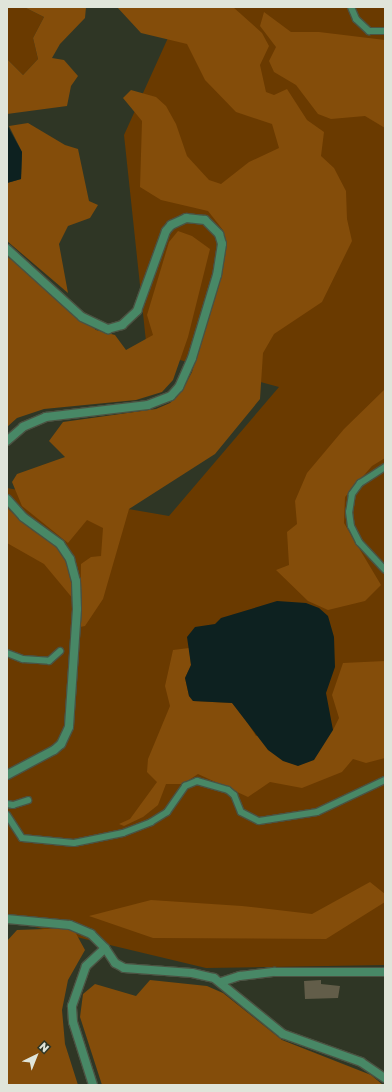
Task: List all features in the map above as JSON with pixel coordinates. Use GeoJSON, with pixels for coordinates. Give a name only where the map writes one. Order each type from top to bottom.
{"type":"FeatureCollection","features":[{"type":"Feature","properties":{"kind":"street"},"geometry":{"type":"LineString","coordinates":[[7,249],[82,317],[108,329],[126,323],[137,311],[166,231],[171,225],[186,218],[205,220],[219,234],[222,244],[217,275],[192,358],[179,387],[171,396],[148,405],[32,421],[7,441]]}},
{"type":"Feature","properties":{"kind":"street"},"geometry":{"type":"LineString","coordinates":[[7,499],[23,518],[60,544],[70,559],[76,581],[77,609],[68,726],[61,744],[54,750],[7,775]]}},
{"type":"Feature","properties":{"kind":"street"},"geometry":{"type":"LineString","coordinates":[[7,919],[70,924],[91,934],[105,948],[115,963],[124,968],[204,975],[221,982],[283,1034],[361,1062],[385,1078]]}},
{"type":"Feature","properties":{"kind":"street"},"geometry":{"type":"LineString","coordinates":[[93,1085],[73,1022],[72,1006],[86,966],[105,948]]}},
{"type":"Feature","properties":{"kind":"street"},"geometry":{"type":"LineString","coordinates":[[221,982],[240,976],[275,972],[385,972]]}},
{"type":"Feature","properties":{"kind":"lane"},"geometry":{"type":"LineString","coordinates":[[351,7],[356,19],[369,31],[385,31]]}},
{"type":"Feature","properties":{"kind":"lane"},"geometry":{"type":"LineString","coordinates":[[385,467],[360,483],[352,494],[349,512],[351,526],[359,542],[385,570]]}},
{"type":"Feature","properties":{"kind":"lane"},"geometry":{"type":"LineString","coordinates":[[7,653],[23,659],[49,661],[60,651]]}},
{"type":"Feature","properties":{"kind":"lane"},"geometry":{"type":"LineString","coordinates":[[7,815],[22,838],[74,842],[123,833],[151,822],[167,812],[185,786],[197,781],[228,790],[234,795],[241,812],[259,821],[317,812],[385,780]]}},
{"type":"Feature","properties":{"kind":"lane"},"geometry":{"type":"LineString","coordinates":[[7,804],[13,805],[28,800]]}},
{"type":"Feature","properties":{"kind":"shaded area"},"geometry":{"type":"Polygon","coordinates":[[[7,7],[24,7],[44,17],[33,38],[38,59],[23,75],[7,59],[7,7]]]}},
{"type":"Feature","properties":{"kind":"shaded area"},"geometry":{"type":"Polygon","coordinates":[[[24,7],[86,7],[85,18],[60,44],[52,58],[64,60],[78,76],[71,86],[67,106],[7,114],[7,59],[23,75],[38,59],[33,38],[44,17],[24,7]]]}},
{"type":"Feature","properties":{"kind":"shaded area"},"geometry":{"type":"Polygon","coordinates":[[[117,7],[233,7],[262,33],[269,46],[260,65],[266,92],[274,95],[287,89],[307,120],[324,132],[321,156],[334,168],[346,191],[347,219],[352,241],[322,302],[274,334],[263,353],[260,399],[215,454],[129,509],[103,599],[85,626],[80,627],[81,564],[91,557],[101,556],[103,528],[87,520],[68,543],[22,506],[12,482],[17,474],[65,457],[49,441],[63,422],[156,409],[170,403],[182,391],[192,372],[226,245],[223,230],[208,211],[161,200],[140,187],[142,121],[123,98],[131,90],[156,97],[166,106],[176,124],[187,156],[209,180],[221,184],[249,162],[279,148],[272,124],[236,112],[205,80],[187,44],[141,33],[117,7]]]}},
{"type":"Feature","properties":{"kind":"shaded area"},"geometry":{"type":"Polygon","coordinates":[[[182,7],[385,7],[385,965],[206,968],[22,924],[7,917],[7,488],[169,516],[279,387],[147,351],[124,135],[182,7]]]}},
{"type":"Feature","properties":{"kind":"shaded area"},"geometry":{"type":"Polygon","coordinates":[[[264,12],[291,32],[319,32],[385,40],[385,128],[365,116],[331,119],[318,114],[296,85],[274,72],[269,61],[276,47],[260,26],[264,12]]]}},
{"type":"Feature","properties":{"kind":"shaded area"},"geometry":{"type":"Polygon","coordinates":[[[28,123],[65,145],[78,149],[89,201],[98,205],[90,218],[68,226],[59,244],[68,293],[7,241],[7,183],[21,179],[22,152],[9,126],[28,123]]]}},
{"type":"Feature","properties":{"kind":"shaded area"},"geometry":{"type":"Polygon","coordinates":[[[178,231],[192,236],[210,249],[188,337],[173,380],[162,392],[136,400],[44,409],[17,418],[7,427],[7,256],[96,330],[115,335],[126,350],[153,335],[147,315],[169,242],[178,231]]]}},
{"type":"Feature","properties":{"kind":"shaded area"},"geometry":{"type":"Polygon","coordinates":[[[385,389],[385,458],[372,466],[345,497],[344,523],[381,585],[365,601],[328,610],[308,601],[276,570],[289,565],[287,532],[297,524],[295,501],[307,473],[344,429],[385,389]]]}},
{"type":"Feature","properties":{"kind":"shaded area"},"geometry":{"type":"Polygon","coordinates":[[[7,508],[32,530],[56,546],[67,562],[72,575],[74,600],[44,564],[7,543],[7,508]]]}},
{"type":"Feature","properties":{"kind":"shaded area"},"geometry":{"type":"Polygon","coordinates":[[[189,648],[191,665],[185,678],[189,696],[193,701],[232,703],[240,711],[256,736],[333,730],[339,718],[332,695],[343,663],[385,661],[385,758],[366,763],[353,759],[342,772],[302,788],[270,782],[248,797],[198,774],[183,784],[166,784],[158,805],[143,817],[124,826],[119,824],[130,819],[157,782],[147,772],[148,759],[170,706],[165,686],[173,650],[189,648]]]}},
{"type":"Feature","properties":{"kind":"shaded area"},"geometry":{"type":"Polygon","coordinates":[[[370,882],[385,894],[385,902],[326,939],[153,938],[89,916],[151,900],[242,906],[312,914],[370,882]]]}},
{"type":"Feature","properties":{"kind":"shaded area"},"geometry":{"type":"Polygon","coordinates":[[[73,928],[85,950],[68,980],[62,1010],[65,1044],[78,1085],[7,1085],[7,941],[17,930],[73,928]]]}},
{"type":"Feature","properties":{"kind":"shaded area"},"geometry":{"type":"Polygon","coordinates":[[[150,980],[207,986],[223,993],[282,1040],[371,1075],[383,1085],[102,1085],[80,1017],[83,994],[95,984],[136,996],[150,980]]]}},
{"type":"Feature","properties":{"kind":"water"},"geometry":{"type":"Polygon","coordinates":[[[7,125],[22,152],[21,179],[7,183],[7,125]]]}},
{"type":"Feature","properties":{"kind":"water"},"geometry":{"type":"Polygon","coordinates":[[[277,601],[306,603],[319,608],[328,616],[334,637],[335,667],[326,693],[333,730],[314,760],[298,766],[283,761],[268,750],[232,703],[193,701],[189,696],[185,678],[191,665],[187,637],[195,627],[215,624],[221,618],[277,601]]]}},
{"type":"Feature","properties":{"kind":"building"},"geometry":{"type":"Polygon","coordinates":[[[321,980],[321,984],[340,986],[338,998],[305,999],[304,981],[321,980]]]}}]}
